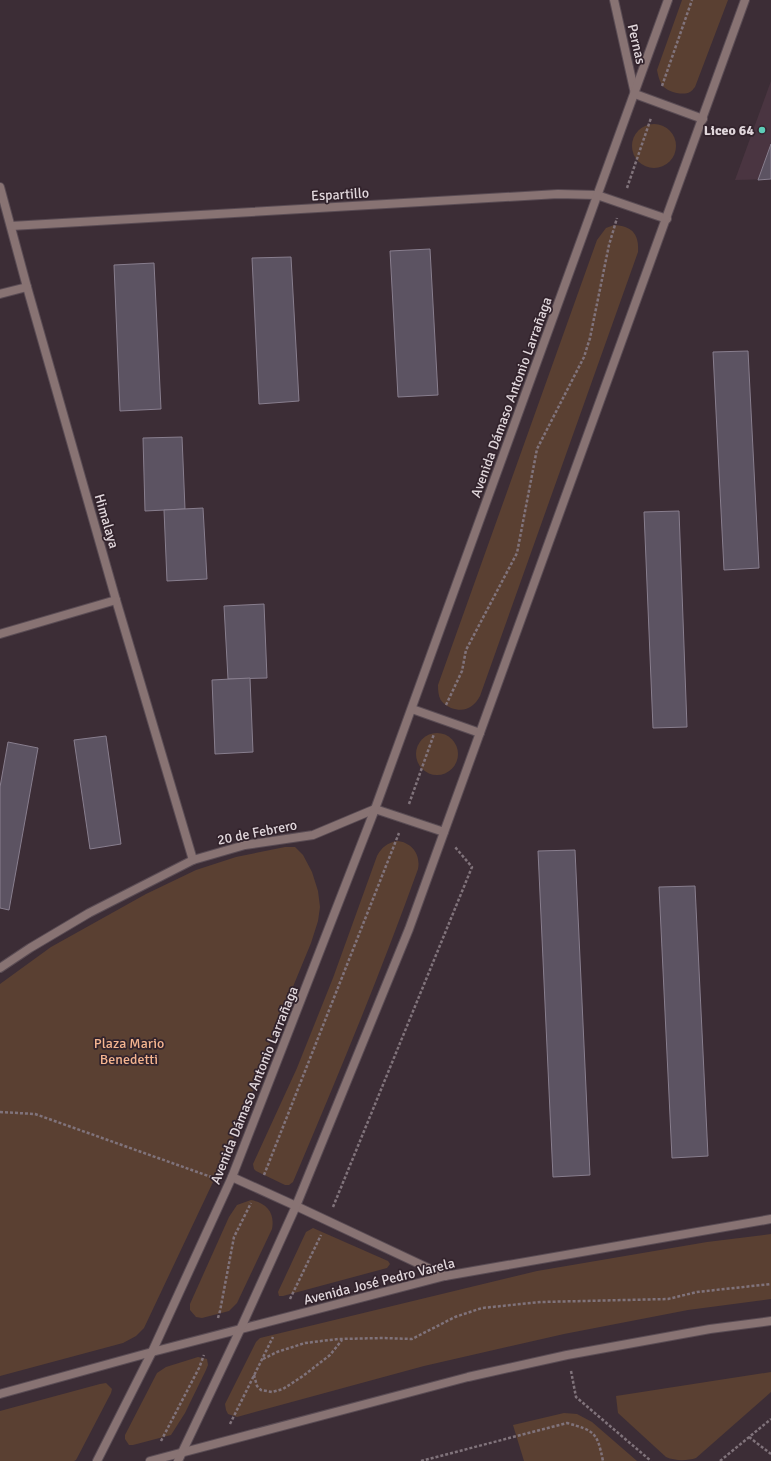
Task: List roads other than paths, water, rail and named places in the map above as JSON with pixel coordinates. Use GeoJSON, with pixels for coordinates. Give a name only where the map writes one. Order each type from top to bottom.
{"type":"FeatureCollection","features":[{"type":"Feature","properties":{"kind":"street","name":"Pernas"},"geometry":{"type":"LineString","coordinates":[[614,0],[635,94]]}},
{"type":"Feature","properties":{"kind":"street","name":"Avenida Dámaso Antonio Larrañaga"},"geometry":{"type":"LineString","coordinates":[[97,1461],[152,1352],[231,1180],[375,809],[668,0]]}},
{"type":"Feature","properties":{"kind":"street"},"geometry":{"type":"LineString","coordinates":[[178,1461],[240,1330],[296,1206],[409,929],[746,0]]}},
{"type":"Feature","properties":{"kind":"street"},"geometry":{"type":"LineString","coordinates":[[635,94],[703,119]]}},
{"type":"Feature","properties":{"kind":"street","name":"Himalaya"},"geometry":{"type":"LineString","coordinates":[[0,187],[116,600],[193,860]]}},
{"type":"Feature","properties":{"kind":"street","name":"Espartillo"},"geometry":{"type":"LineString","coordinates":[[11,226],[550,195],[597,195],[667,219]]}},
{"type":"Feature","properties":{"kind":"street"},"geometry":{"type":"LineString","coordinates":[[0,294],[27,287]]}},
{"type":"Feature","properties":{"kind":"street"},"geometry":{"type":"LineString","coordinates":[[0,634],[116,600]]}},
{"type":"Feature","properties":{"kind":"street"},"geometry":{"type":"LineString","coordinates":[[412,709],[480,733]]}},
{"type":"Feature","properties":{"kind":"street"},"geometry":{"type":"LineString","coordinates":[[375,809],[444,832]]}},
{"type":"Feature","properties":{"kind":"street","name":"20 de Febrero"},"geometry":{"type":"LineString","coordinates":[[0,968],[30,948],[89,914],[193,860],[245,845],[313,835],[375,809]]}},
{"type":"Feature","properties":{"kind":"street"},"geometry":{"type":"LineString","coordinates":[[231,1180],[296,1206],[445,1276]]}},
{"type":"Feature","properties":{"kind":"street","name":"Avenida José Pedro Varela"},"geometry":{"type":"LineString","coordinates":[[0,1394],[152,1352],[445,1276],[771,1219]]}},
{"type":"Feature","properties":{"kind":"street"},"geometry":{"type":"LineString","coordinates":[[150,1461],[468,1377],[567,1355],[710,1329],[771,1321]]}},
{"type":"Feature","properties":{"kind":"place","name":"Liceo 64"},"geometry":{"type":"Point","coordinates":[762,130]}},
{"type":"Feature","properties":{"kind":"park label","name":"Plaza Mario Benedetti"},"geometry":{"type":"Point","coordinates":[129,1052]}}]}
